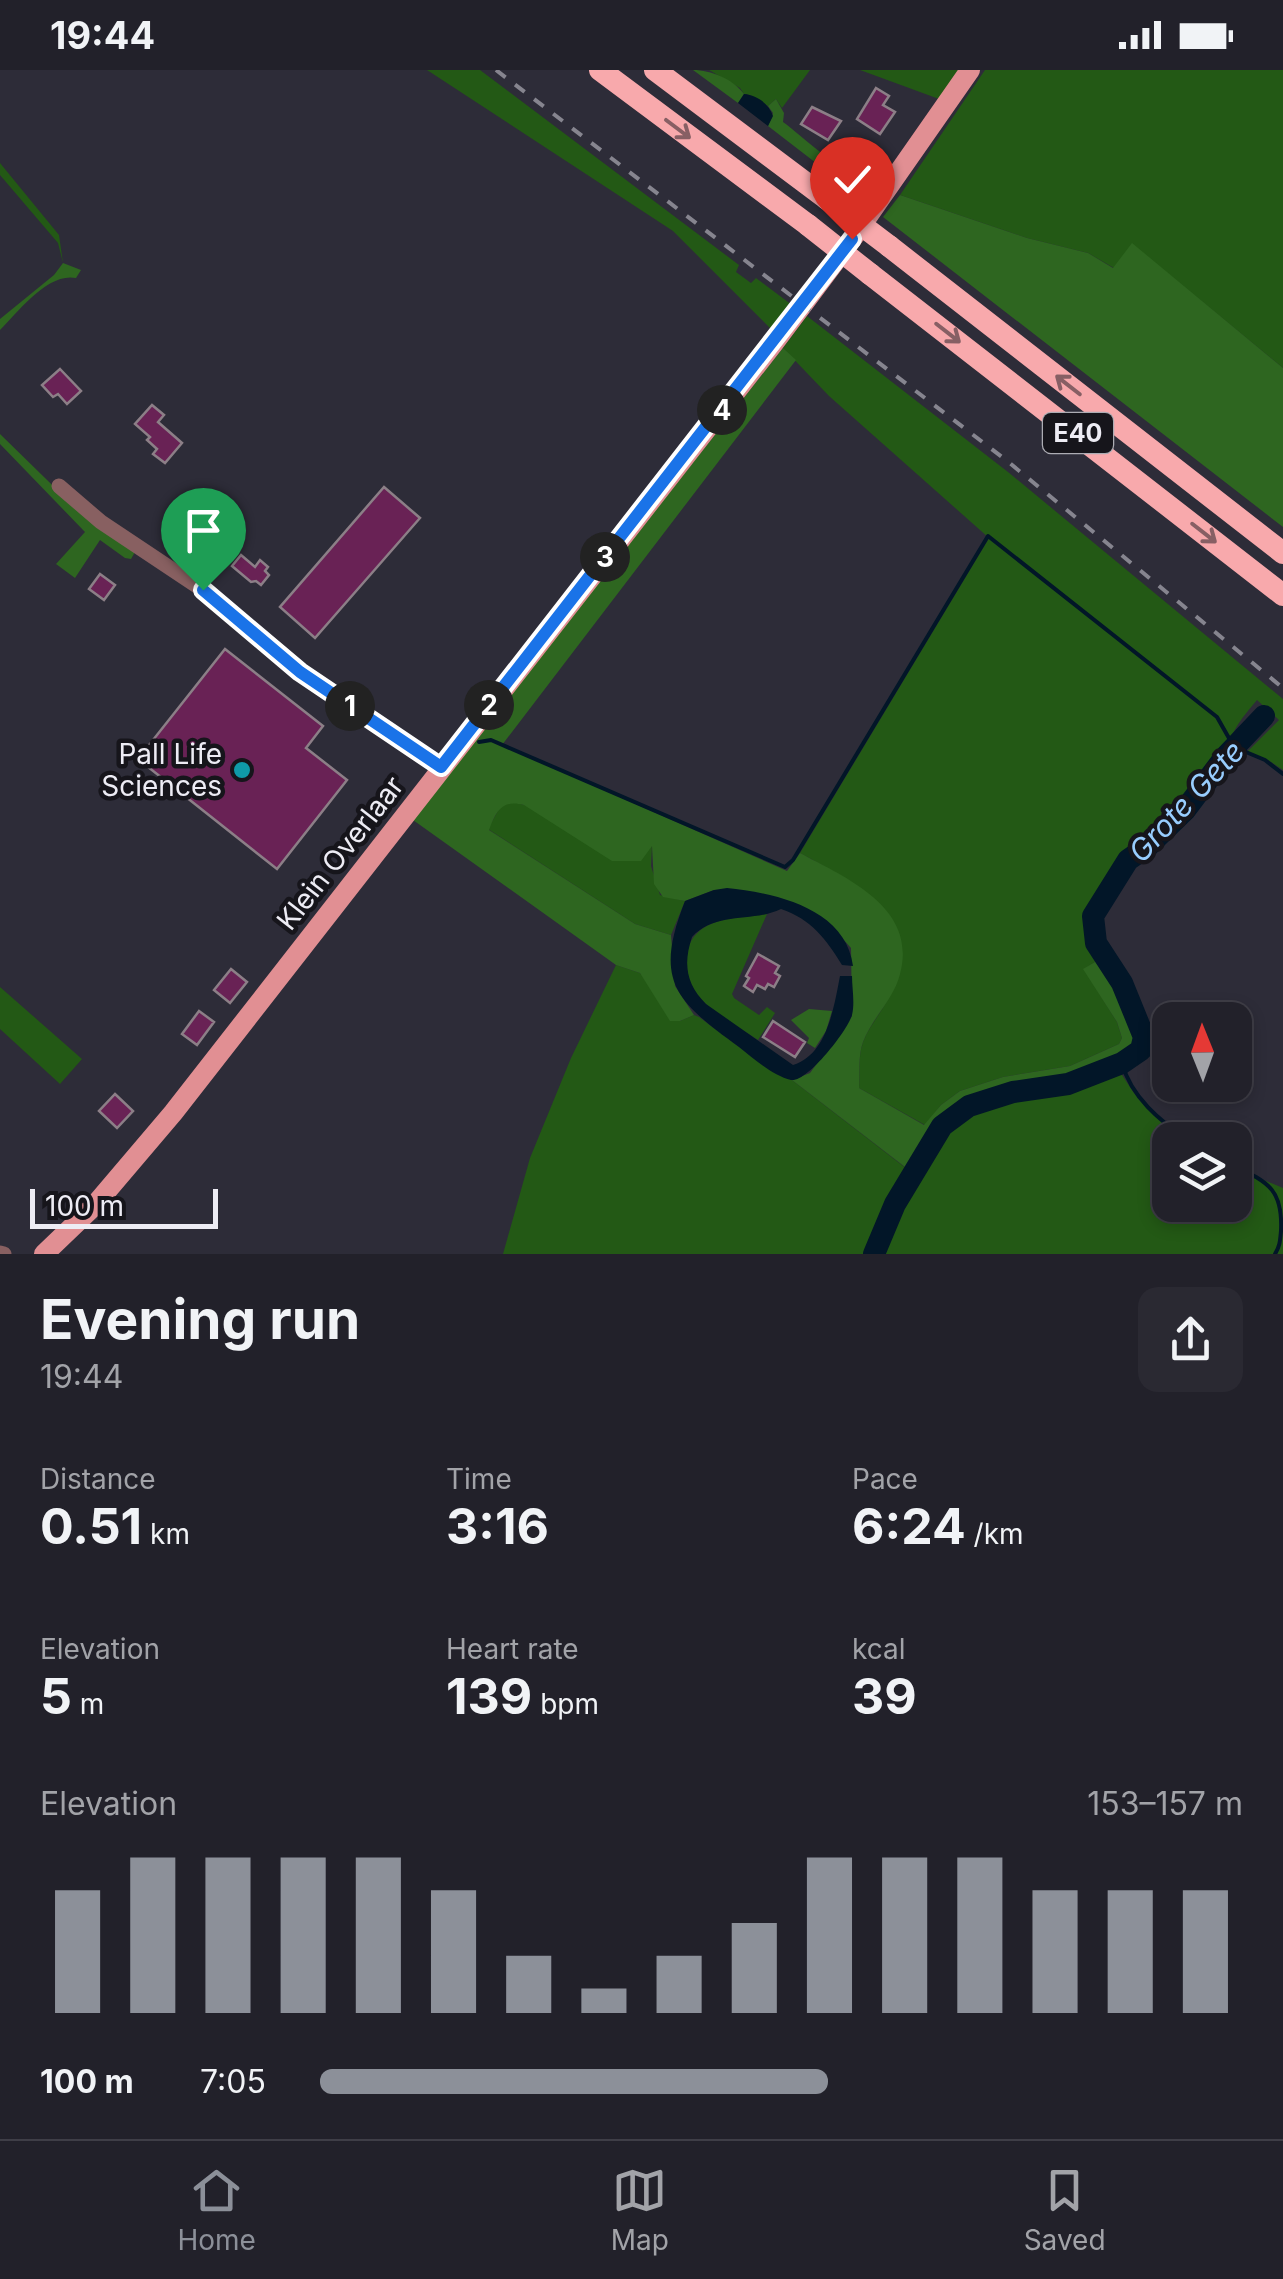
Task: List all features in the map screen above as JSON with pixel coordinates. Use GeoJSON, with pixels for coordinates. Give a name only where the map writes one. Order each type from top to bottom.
{"type":"FeatureCollection","features":[{"type":"Feature","properties":{"kind":"highway","name":"E40"},"geometry":{"type":"LineString","coordinates":[[600,70],[808,226],[1283,595]]}},
{"type":"Feature","properties":{"kind":"highway","name":"E40"},"geometry":{"type":"LineString","coordinates":[[655,70],[889,246],[1283,553]]}},
{"type":"Feature","properties":{"kind":"main road","name":"Klein Overlaar"},"geometry":{"type":"LineString","coordinates":[[44,1254],[94,1206],[144,1148],[852,239],[970,70]]}},
{"type":"Feature","properties":{"kind":"street"},"geometry":{"type":"LineString","coordinates":[[58,486],[101,522],[203,590],[300,672],[441,767]]}},
{"type":"Feature","properties":{"kind":"green space"},"geometry":{"type":"Polygon","coordinates":[[[427,70],[480,70],[739,265],[736,272],[751,283],[756,278],[792,305],[771,329],[673,231],[427,70]]]}},
{"type":"Feature","properties":{"kind":"green space"},"geometry":{"type":"Polygon","coordinates":[[[693,70],[721,76],[744,94],[738,103],[693,70]]]}},
{"type":"Feature","properties":{"kind":"green space"},"geometry":{"type":"Polygon","coordinates":[[[709,70],[810,70],[782,108],[776,99],[768,106],[709,70]]]}},
{"type":"Feature","properties":{"kind":"green space"},"geometry":{"type":"Polygon","coordinates":[[[860,70],[958,70],[939,99],[860,70]]]}},
{"type":"Feature","properties":{"kind":"green space"},"geometry":{"type":"Polygon","coordinates":[[[985,70],[1283,70],[1283,368],[1132,244],[1114,268],[1088,253],[1027,238],[900,195],[985,70]]]}},
{"type":"Feature","properties":{"kind":"green space"},"geometry":{"type":"Polygon","coordinates":[[[776,99],[784,113],[783,122],[825,155],[848,168],[872,169],[881,177],[864,200],[768,126],[773,113],[768,106],[776,99]]]}},
{"type":"Feature","properties":{"kind":"green space"},"geometry":{"type":"Polygon","coordinates":[[[0,163],[59,235],[63,263],[58,243],[0,175],[0,163]]]}},
{"type":"Feature","properties":{"kind":"green space"},"geometry":{"type":"Polygon","coordinates":[[[900,195],[1027,238],[1088,253],[1113,268],[1132,243],[1283,368],[1283,527],[883,217],[900,195]]]}},
{"type":"Feature","properties":{"kind":"green space"},"geometry":{"type":"Polygon","coordinates":[[[63,263],[81,270],[76,278],[44,287],[0,330],[0,319],[63,263]]]}},
{"type":"Feature","properties":{"kind":"green space"},"geometry":{"type":"Polygon","coordinates":[[[807,316],[1008,472],[1283,699],[1283,770],[1247,752],[1279,720],[1257,700],[1196,789],[1170,819],[1122,858],[1099,892],[1090,917],[1097,955],[1095,962],[1084,969],[1117,1022],[1122,1038],[1119,1044],[1070,1066],[1003,1077],[960,1091],[941,1105],[925,1125],[859,1088],[863,1042],[890,995],[899,968],[899,944],[893,924],[864,891],[800,853],[989,538],[829,396],[783,348],[807,316]]]}},
{"type":"Feature","properties":{"kind":"green space"},"geometry":{"type":"Polygon","coordinates":[[[783,348],[796,360],[502,745],[787,871],[800,853],[874,898],[898,930],[903,951],[897,983],[863,1042],[859,1088],[924,1125],[960,1091],[1003,1077],[1070,1066],[1119,1044],[1122,1038],[1117,1022],[1083,969],[1095,962],[1097,955],[1125,1001],[1136,1030],[1132,1049],[1139,1060],[1134,1066],[1077,1087],[1002,1103],[954,1124],[918,1177],[792,1080],[810,1073],[852,1016],[851,948],[826,920],[714,890],[685,901],[663,897],[654,884],[652,846],[641,861],[612,861],[524,805],[501,808],[489,830],[635,924],[671,935],[675,986],[694,1015],[670,1021],[640,973],[616,965],[413,820],[783,348]]]}},
{"type":"Feature","properties":{"kind":"green space"},"geometry":{"type":"Polygon","coordinates":[[[0,434],[88,520],[135,552],[131,559],[100,540],[75,578],[56,564],[85,532],[0,444],[0,434]]]}},
{"type":"Feature","properties":{"kind":"green space"},"geometry":{"type":"Polygon","coordinates":[[[511,801],[652,844],[651,866],[660,895],[685,901],[671,935],[635,924],[488,829],[500,807],[511,801]]]}},
{"type":"Feature","properties":{"kind":"green space"},"geometry":{"type":"Polygon","coordinates":[[[767,914],[732,994],[759,1015],[767,1007],[775,1013],[758,1040],[701,999],[688,974],[688,949],[694,937],[713,923],[767,914]]]}},
{"type":"Feature","properties":{"kind":"green space"},"geometry":{"type":"Polygon","coordinates":[[[616,965],[640,973],[680,1021],[699,1017],[766,1067],[792,1080],[907,1169],[867,1254],[503,1254],[530,1158],[571,1058],[616,965]]]}},
{"type":"Feature","properties":{"kind":"green space"},"geometry":{"type":"Polygon","coordinates":[[[0,987],[82,1059],[60,1084],[0,1029],[0,987]]]}},
{"type":"Feature","properties":{"kind":"green space"},"geometry":{"type":"Polygon","coordinates":[[[809,1009],[832,1011],[815,1048],[791,1020],[809,1009]]]}},
{"type":"Feature","properties":{"kind":"green space"},"geometry":{"type":"Polygon","coordinates":[[[1120,1072],[1134,1093],[1164,1122],[1152,1122],[1152,1222],[1252,1222],[1252,1175],[1283,1188],[1283,1254],[882,1254],[918,1177],[954,1124],[1002,1103],[1077,1087],[1120,1072]]]}},
{"type":"Feature","properties":{"kind":"water"},"geometry":{"type":"Polygon","coordinates":[[[744,94],[758,98],[769,108],[773,116],[768,126],[738,103],[744,94]]]}},
{"type":"Feature","properties":{"kind":"water"},"geometry":{"type":"Polygon","coordinates":[[[727,888],[766,894],[806,908],[837,930],[848,946],[853,966],[842,965],[817,931],[781,909],[723,920],[692,937],[688,973],[699,996],[793,1065],[805,1060],[821,1041],[840,976],[852,976],[849,1022],[826,1054],[798,1079],[770,1071],[699,1016],[676,987],[671,952],[685,901],[727,888]]]}},
{"type":"Feature","properties":{"kind":"building"},"geometry":{"type":"Polygon","coordinates":[[[876,88],[889,96],[883,105],[895,112],[880,134],[857,119],[876,88]]]}},
{"type":"Feature","properties":{"kind":"building"},"geometry":{"type":"Polygon","coordinates":[[[812,107],[841,121],[828,140],[801,124],[812,107]]]}},
{"type":"Feature","properties":{"kind":"building"},"geometry":{"type":"Polygon","coordinates":[[[60,369],[81,391],[67,404],[42,385],[60,369]]]}},
{"type":"Feature","properties":{"kind":"building"},"geometry":{"type":"Polygon","coordinates":[[[152,405],[164,415],[158,422],[182,443],[165,463],[153,454],[157,449],[147,440],[150,437],[135,424],[152,405]]]}},
{"type":"Feature","properties":{"kind":"building"},"geometry":{"type":"Polygon","coordinates":[[[384,487],[420,518],[315,638],[280,607],[384,487]]]}},
{"type":"Feature","properties":{"kind":"building"},"geometry":{"type":"Polygon","coordinates":[[[241,555],[255,567],[260,560],[268,567],[265,571],[269,575],[261,585],[232,566],[241,555]]]}},
{"type":"Feature","properties":{"kind":"building"},"geometry":{"type":"Polygon","coordinates":[[[100,574],[115,585],[104,600],[89,589],[100,574]]]}},
{"type":"Feature","properties":{"kind":"building","name":"Pall Life Sciences"},"geometry":{"type":"Polygon","coordinates":[[[225,649],[323,726],[306,748],[347,780],[277,869],[138,759],[225,649]]]}},
{"type":"Feature","properties":{"kind":"building"},"geometry":{"type":"Polygon","coordinates":[[[758,954],[779,966],[775,973],[780,976],[774,987],[768,984],[765,989],[757,985],[753,992],[744,986],[758,954]]]}},
{"type":"Feature","properties":{"kind":"building"},"geometry":{"type":"Polygon","coordinates":[[[231,969],[247,982],[230,1003],[214,990],[231,969]]]}},
{"type":"Feature","properties":{"kind":"building"},"geometry":{"type":"Polygon","coordinates":[[[199,1011],[214,1022],[197,1045],[182,1034],[199,1011]]]}},
{"type":"Feature","properties":{"kind":"building"},"geometry":{"type":"Polygon","coordinates":[[[773,1021],[805,1042],[795,1057],[763,1037],[773,1021]]]}},
{"type":"Feature","properties":{"kind":"building"},"geometry":{"type":"Polygon","coordinates":[[[115,1094],[133,1111],[117,1128],[99,1111],[115,1094]]]}},
{"type":"Feature","properties":{"kind":"waterway"},"geometry":{"type":"LineString","coordinates":[[479,742],[491,740],[785,867],[793,860],[988,536],[1217,717],[1234,747],[1265,760],[1283,774]]}},
{"type":"Feature","properties":{"kind":"waterway","name":"Grote Gete"},"geometry":{"type":"LineString","coordinates":[[874,1254],[895,1204],[942,1126],[969,1106],[1013,1092],[1068,1084],[1122,1063],[1141,1050],[1144,1037],[1122,983],[1096,943],[1093,916],[1128,860],[1185,810],[1225,757],[1264,716]]}},
{"type":"Feature","properties":{"kind":"waterway"},"geometry":{"type":"LineString","coordinates":[[1122,1063],[1132,1087],[1164,1122]]}},
{"type":"Feature","properties":{"kind":"waterway"},"geometry":{"type":"LineString","coordinates":[[1252,1175],[1272,1190],[1279,1206],[1281,1231],[1275,1254]]}},
{"type":"Feature","properties":{"kind":"railway"},"geometry":{"type":"LineString","coordinates":[[496,70],[1006,460],[1283,688]]}},
{"type":"Feature","properties":{"kind":"place","name":"Pall Life Sciences"},"geometry":{"type":"Point","coordinates":[242,770]}},
{"type":"Feature","properties":{"kind":"route"},"geometry":{"type":"LineString","coordinates":[[203,590],[300,672],[441,767],[852,239]]}}]}
